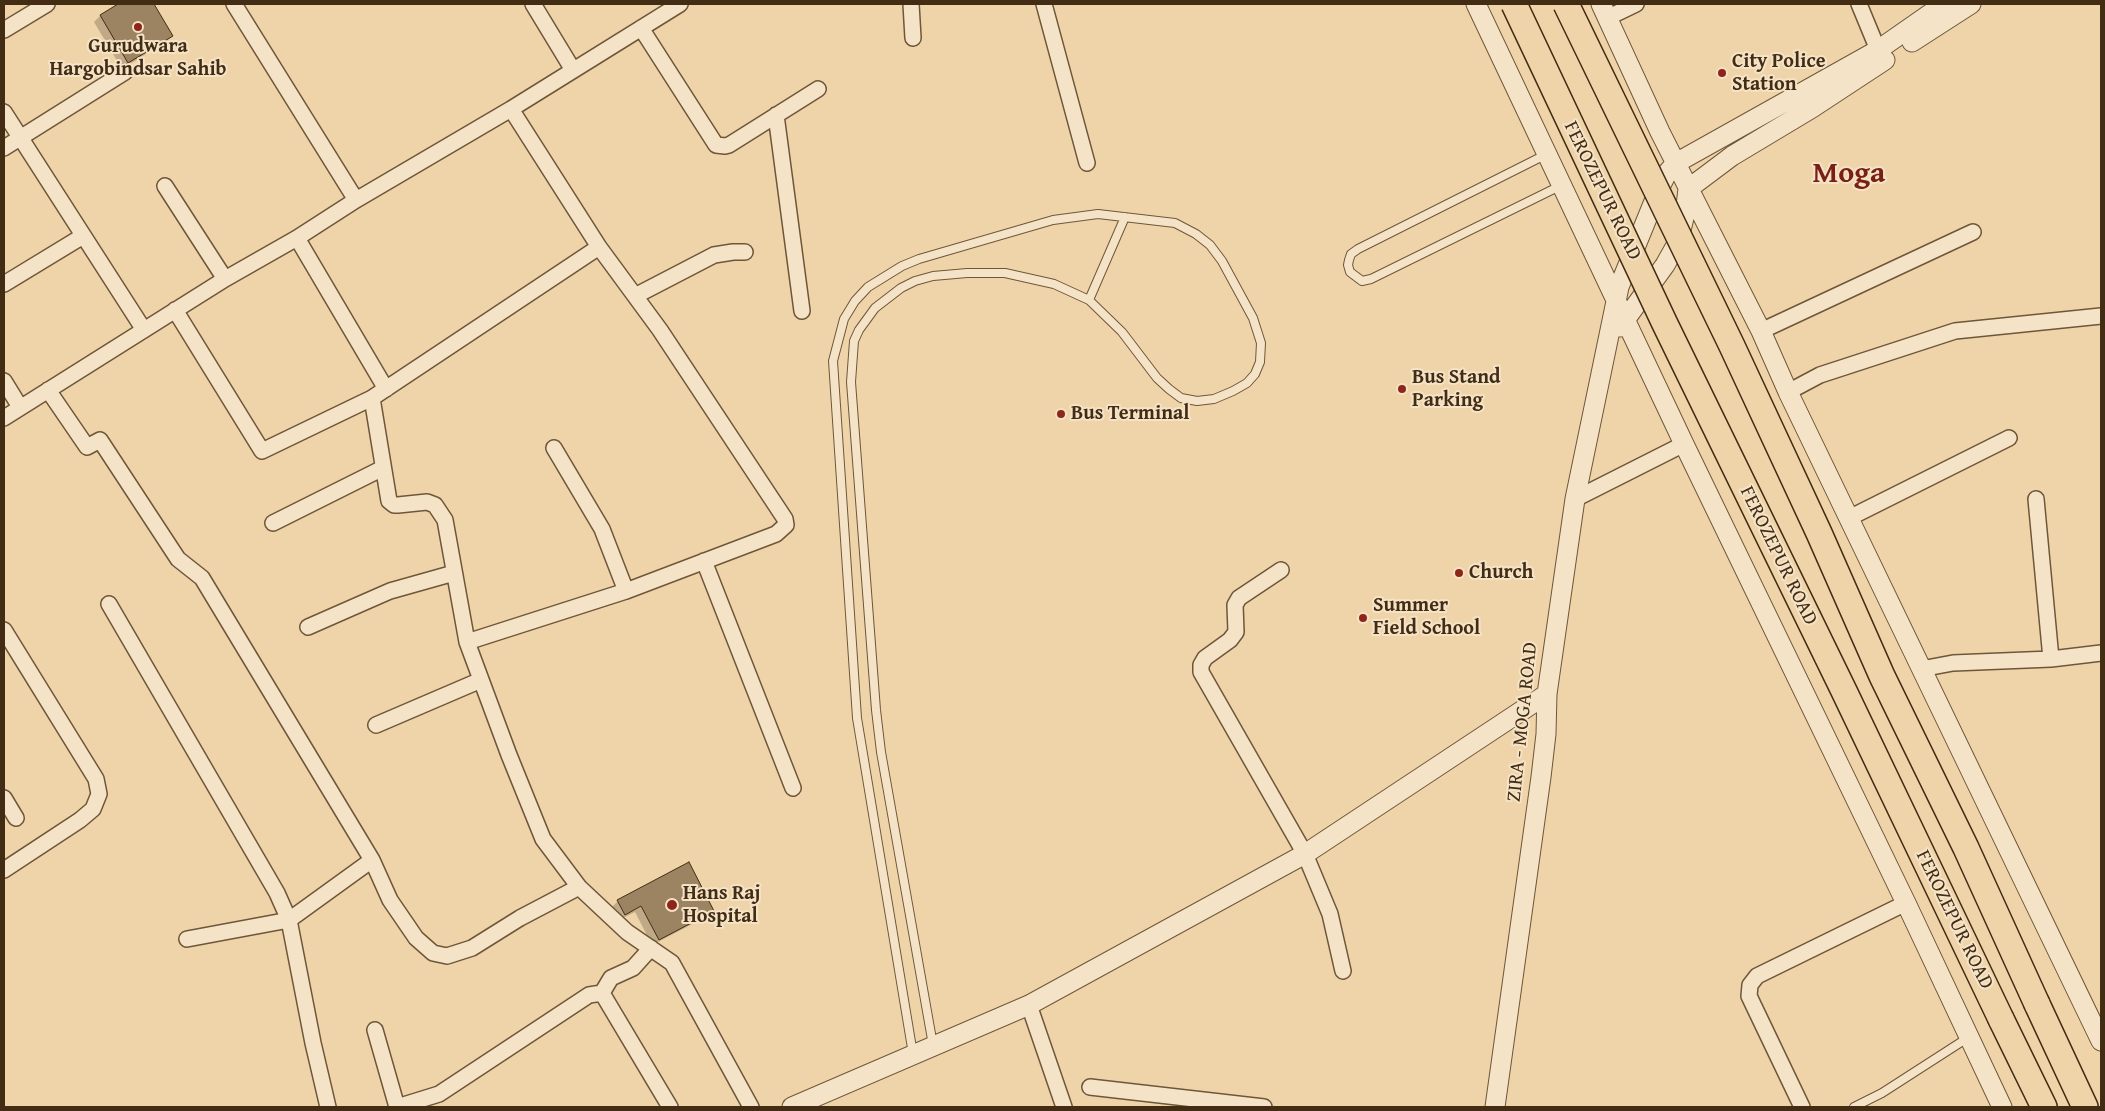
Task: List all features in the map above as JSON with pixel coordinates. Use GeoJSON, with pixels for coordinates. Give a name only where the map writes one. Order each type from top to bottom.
{"type":"FeatureCollection","features":[{"type":"Feature","properties":{"kind":"highway","name":"FEROZEPUR ROAD"},"geometry":{"type":"LineString","coordinates":[[1514,4],[1669,333],[2044,1107]]}},
{"type":"Feature","properties":{"kind":"highway","name":"FEROZEPUR ROAD"},"geometry":{"type":"LineString","coordinates":[[1566,4],[1732,346],[1819,533],[1882,676],[1966,848],[2085,1107]]}},
{"type":"Feature","properties":{"kind":"street"},"geometry":{"type":"LineString","coordinates":[[4,30],[46,4]]}},
{"type":"Feature","properties":{"kind":"street"},"geometry":{"type":"LineString","coordinates":[[234,4],[356,200]]}},
{"type":"Feature","properties":{"kind":"street"},"geometry":{"type":"LineString","coordinates":[[533,4],[573,70]]}},
{"type":"Feature","properties":{"kind":"street"},"geometry":{"type":"LineString","coordinates":[[911,4],[913,38]]}},
{"type":"Feature","properties":{"kind":"street"},"geometry":{"type":"LineString","coordinates":[[1044,4],[1087,163]]}},
{"type":"Feature","properties":{"kind":"street"},"geometry":{"type":"LineString","coordinates":[[1476,4],[1684,444],[1906,903],[2002,1107]]}},
{"type":"Feature","properties":{"kind":"street"},"geometry":{"type":"LineString","coordinates":[[1636,4],[1604,11],[1660,132],[1761,331],[1788,392],[2101,1041]]}},
{"type":"Feature","properties":{"kind":"street"},"geometry":{"type":"LineString","coordinates":[[1859,4],[1882,54]]}},
{"type":"Feature","properties":{"kind":"street"},"geometry":{"type":"LineString","coordinates":[[1688,189],[1732,156],[1812,108],[1944,4]]}},
{"type":"Feature","properties":{"kind":"street"},"geometry":{"type":"LineString","coordinates":[[1676,163],[1882,54],[1971,4]]}},
{"type":"Feature","properties":{"kind":"street"},"geometry":{"type":"LineString","coordinates":[[4,418],[225,279],[511,110],[641,28],[671,6]]}},
{"type":"Feature","properties":{"kind":"street"},"geometry":{"type":"LineString","coordinates":[[641,28],[716,145],[729,145],[818,89]]}},
{"type":"Feature","properties":{"kind":"street"},"geometry":{"type":"LineString","coordinates":[[4,148],[125,72]]}},
{"type":"Feature","properties":{"kind":"street"},"geometry":{"type":"LineString","coordinates":[[467,642],[626,591],[776,534],[786,525],[784,519],[676,355],[599,247],[511,110]]}},
{"type":"Feature","properties":{"kind":"street"},"geometry":{"type":"LineString","coordinates":[[4,112],[144,330]]}},
{"type":"Feature","properties":{"kind":"street"},"geometry":{"type":"LineString","coordinates":[[776,115],[802,311]]}},
{"type":"Feature","properties":{"kind":"street","name":"ZIRA - MOGA ROAD"},"geometry":{"type":"LineString","coordinates":[[1495,1107],[1541,777],[1546,734],[1547,694],[1575,499],[1608,345],[1616,297],[1659,189],[1667,173],[1676,163]]}},
{"type":"Feature","properties":{"kind":"street"},"geometry":{"type":"LineString","coordinates":[[165,186],[225,279]]}},
{"type":"Feature","properties":{"kind":"street","name":"ZIRA - MOGA ROAD"},"geometry":{"type":"LineString","coordinates":[[1608,345],[1665,265],[1678,242],[1685,214],[1688,189]]}},
{"type":"Feature","properties":{"kind":"street"},"geometry":{"type":"LineString","coordinates":[[1761,331],[1973,232]]}},
{"type":"Feature","properties":{"kind":"street"},"geometry":{"type":"LineString","coordinates":[[4,284],[83,236]]}},
{"type":"Feature","properties":{"kind":"street"},"geometry":{"type":"LineString","coordinates":[[297,238],[386,389]]}},
{"type":"Feature","properties":{"kind":"street"},"geometry":{"type":"LineString","coordinates":[[175,310],[262,451],[372,398],[599,247]]}},
{"type":"Feature","properties":{"kind":"street"},"geometry":{"type":"LineString","coordinates":[[635,296],[714,255],[745,252]]}},
{"type":"Feature","properties":{"kind":"street"},"geometry":{"type":"LineString","coordinates":[[1788,392],[1820,375],[1955,331],[2101,316]]}},
{"type":"Feature","properties":{"kind":"street"},"geometry":{"type":"LineString","coordinates":[[4,381],[20,408]]}},
{"type":"Feature","properties":{"kind":"street"},"geometry":{"type":"LineString","coordinates":[[48,390],[87,447],[100,440],[178,559],[202,578],[372,860],[390,900],[416,938],[433,953],[447,956],[472,948],[520,918],[579,887]]}},
{"type":"Feature","properties":{"kind":"street"},"geometry":{"type":"LineString","coordinates":[[372,398],[387,495],[394,505],[427,502],[435,504],[445,520],[467,642],[509,755],[544,839],[579,887],[628,932],[672,963],[752,1107]]}},
{"type":"Feature","properties":{"kind":"street"},"geometry":{"type":"LineString","coordinates":[[1849,518],[2009,438]]}},
{"type":"Feature","properties":{"kind":"street"},"geometry":{"type":"LineString","coordinates":[[1575,499],[1684,444]]}},
{"type":"Feature","properties":{"kind":"street"},"geometry":{"type":"LineString","coordinates":[[554,448],[602,529],[626,591]]}},
{"type":"Feature","properties":{"kind":"street"},"geometry":{"type":"LineString","coordinates":[[273,523],[383,468]]}},
{"type":"Feature","properties":{"kind":"street"},"geometry":{"type":"LineString","coordinates":[[2036,499],[2051,659]]}},
{"type":"Feature","properties":{"kind":"street"},"geometry":{"type":"LineString","coordinates":[[704,561],[793,788]]}},
{"type":"Feature","properties":{"kind":"street"},"geometry":{"type":"LineString","coordinates":[[1281,570],[1239,598],[1234,604],[1236,632],[1230,640],[1205,658],[1201,665],[1201,672],[1305,854],[1330,914],[1343,971]]}},
{"type":"Feature","properties":{"kind":"street"},"geometry":{"type":"LineString","coordinates":[[308,627],[390,591],[454,573]]}},
{"type":"Feature","properties":{"kind":"street"},"geometry":{"type":"LineString","coordinates":[[109,604],[277,893],[288,920],[328,1107]]}},
{"type":"Feature","properties":{"kind":"street"},"geometry":{"type":"LineString","coordinates":[[4,630],[96,779],[99,794],[93,809],[87,814],[4,870]]}},
{"type":"Feature","properties":{"kind":"street"},"geometry":{"type":"LineString","coordinates":[[1921,669],[1953,663],[2051,659],[2101,653]]}},
{"type":"Feature","properties":{"kind":"street"},"geometry":{"type":"LineString","coordinates":[[376,725],[481,680]]}},
{"type":"Feature","properties":{"kind":"street"},"geometry":{"type":"LineString","coordinates":[[792,1107],[933,1045],[1029,1006],[1305,854],[1547,694]]}},
{"type":"Feature","properties":{"kind":"street"},"geometry":{"type":"LineString","coordinates":[[4,798],[16,818]]}},
{"type":"Feature","properties":{"kind":"street"},"geometry":{"type":"LineString","coordinates":[[187,939],[288,920],[372,860]]}},
{"type":"Feature","properties":{"kind":"street"},"geometry":{"type":"LineString","coordinates":[[1802,1107],[1749,996],[1750,985],[1757,976],[1906,903]]}},
{"type":"Feature","properties":{"kind":"street"},"geometry":{"type":"LineString","coordinates":[[602,993],[611,978],[633,968],[651,948]]}},
{"type":"Feature","properties":{"kind":"street"},"geometry":{"type":"LineString","coordinates":[[375,1030],[397,1107],[439,1094],[589,995],[602,993]]}},
{"type":"Feature","properties":{"kind":"street"},"geometry":{"type":"LineString","coordinates":[[602,993],[670,1107]]}},
{"type":"Feature","properties":{"kind":"street"},"geometry":{"type":"LineString","coordinates":[[1029,1006],[1064,1107]]}},
{"type":"Feature","properties":{"kind":"street"},"geometry":{"type":"LineString","coordinates":[[1090,1087],[1264,1107]]}},
{"type":"Feature","properties":{"kind":"lane"},"geometry":{"type":"LineString","coordinates":[[1547,154],[1358,249],[1351,254],[1348,265],[1350,272],[1362,281],[1371,279],[1562,185]]}},
{"type":"Feature","properties":{"kind":"lane"},"geometry":{"type":"LineString","coordinates":[[913,1054],[857,718],[833,361],[837,341],[844,319],[868,287],[902,266],[919,259],[1053,220],[1098,214],[1175,223],[1196,234],[1210,245],[1222,261],[1253,318],[1261,343],[1260,362],[1255,374],[1247,383],[1214,399],[1197,401],[1181,398],[1157,378],[1122,332],[1089,300],[1054,284],[1006,273],[967,272],[933,276],[900,288],[869,316],[854,341],[852,382],[876,710],[933,1045]]}},
{"type":"Feature","properties":{"kind":"lane"},"geometry":{"type":"LineString","coordinates":[[1089,300],[1125,217]]}},
{"type":"Feature","properties":{"kind":"lane"},"geometry":{"type":"LineString","coordinates":[[1854,1107],[1882,1093],[1969,1037]]}},
{"type":"Feature","properties":{"kind":"building"},"geometry":{"type":"Polygon","coordinates":[[[118,4],[154,4],[173,36],[128,63],[100,15],[118,4]]]}},
{"type":"Feature","properties":{"kind":"building"},"geometry":{"type":"Polygon","coordinates":[[[689,862],[714,911],[659,940],[641,906],[625,915],[617,900],[689,862]]]}},
{"type":"Feature","properties":{"kind":"place","name":"Gurudwara Hargobindsar Sahib"},"geometry":{"type":"Point","coordinates":[138,27]}},
{"type":"Feature","properties":{"kind":"place","name":"City Police Station"},"geometry":{"type":"Point","coordinates":[1722,73]}},
{"type":"Feature","properties":{"kind":"place","name":"Bus Stand Parking"},"geometry":{"type":"Point","coordinates":[1402,389]}},
{"type":"Feature","properties":{"kind":"place","name":"Bus Terminal"},"geometry":{"type":"Point","coordinates":[1061,414]}},
{"type":"Feature","properties":{"kind":"place","name":"Church"},"geometry":{"type":"Point","coordinates":[1459,573]}},
{"type":"Feature","properties":{"kind":"place","name":"Summer Field School"},"geometry":{"type":"Point","coordinates":[1363,618]}},
{"type":"Feature","properties":{"kind":"place","name":"Hans Raj Hospital"},"geometry":{"type":"Point","coordinates":[672,905]}},
{"type":"Feature","properties":{"kind":"district","name":"Moga"},"geometry":{"type":"Point","coordinates":[1849,174]}}]}
